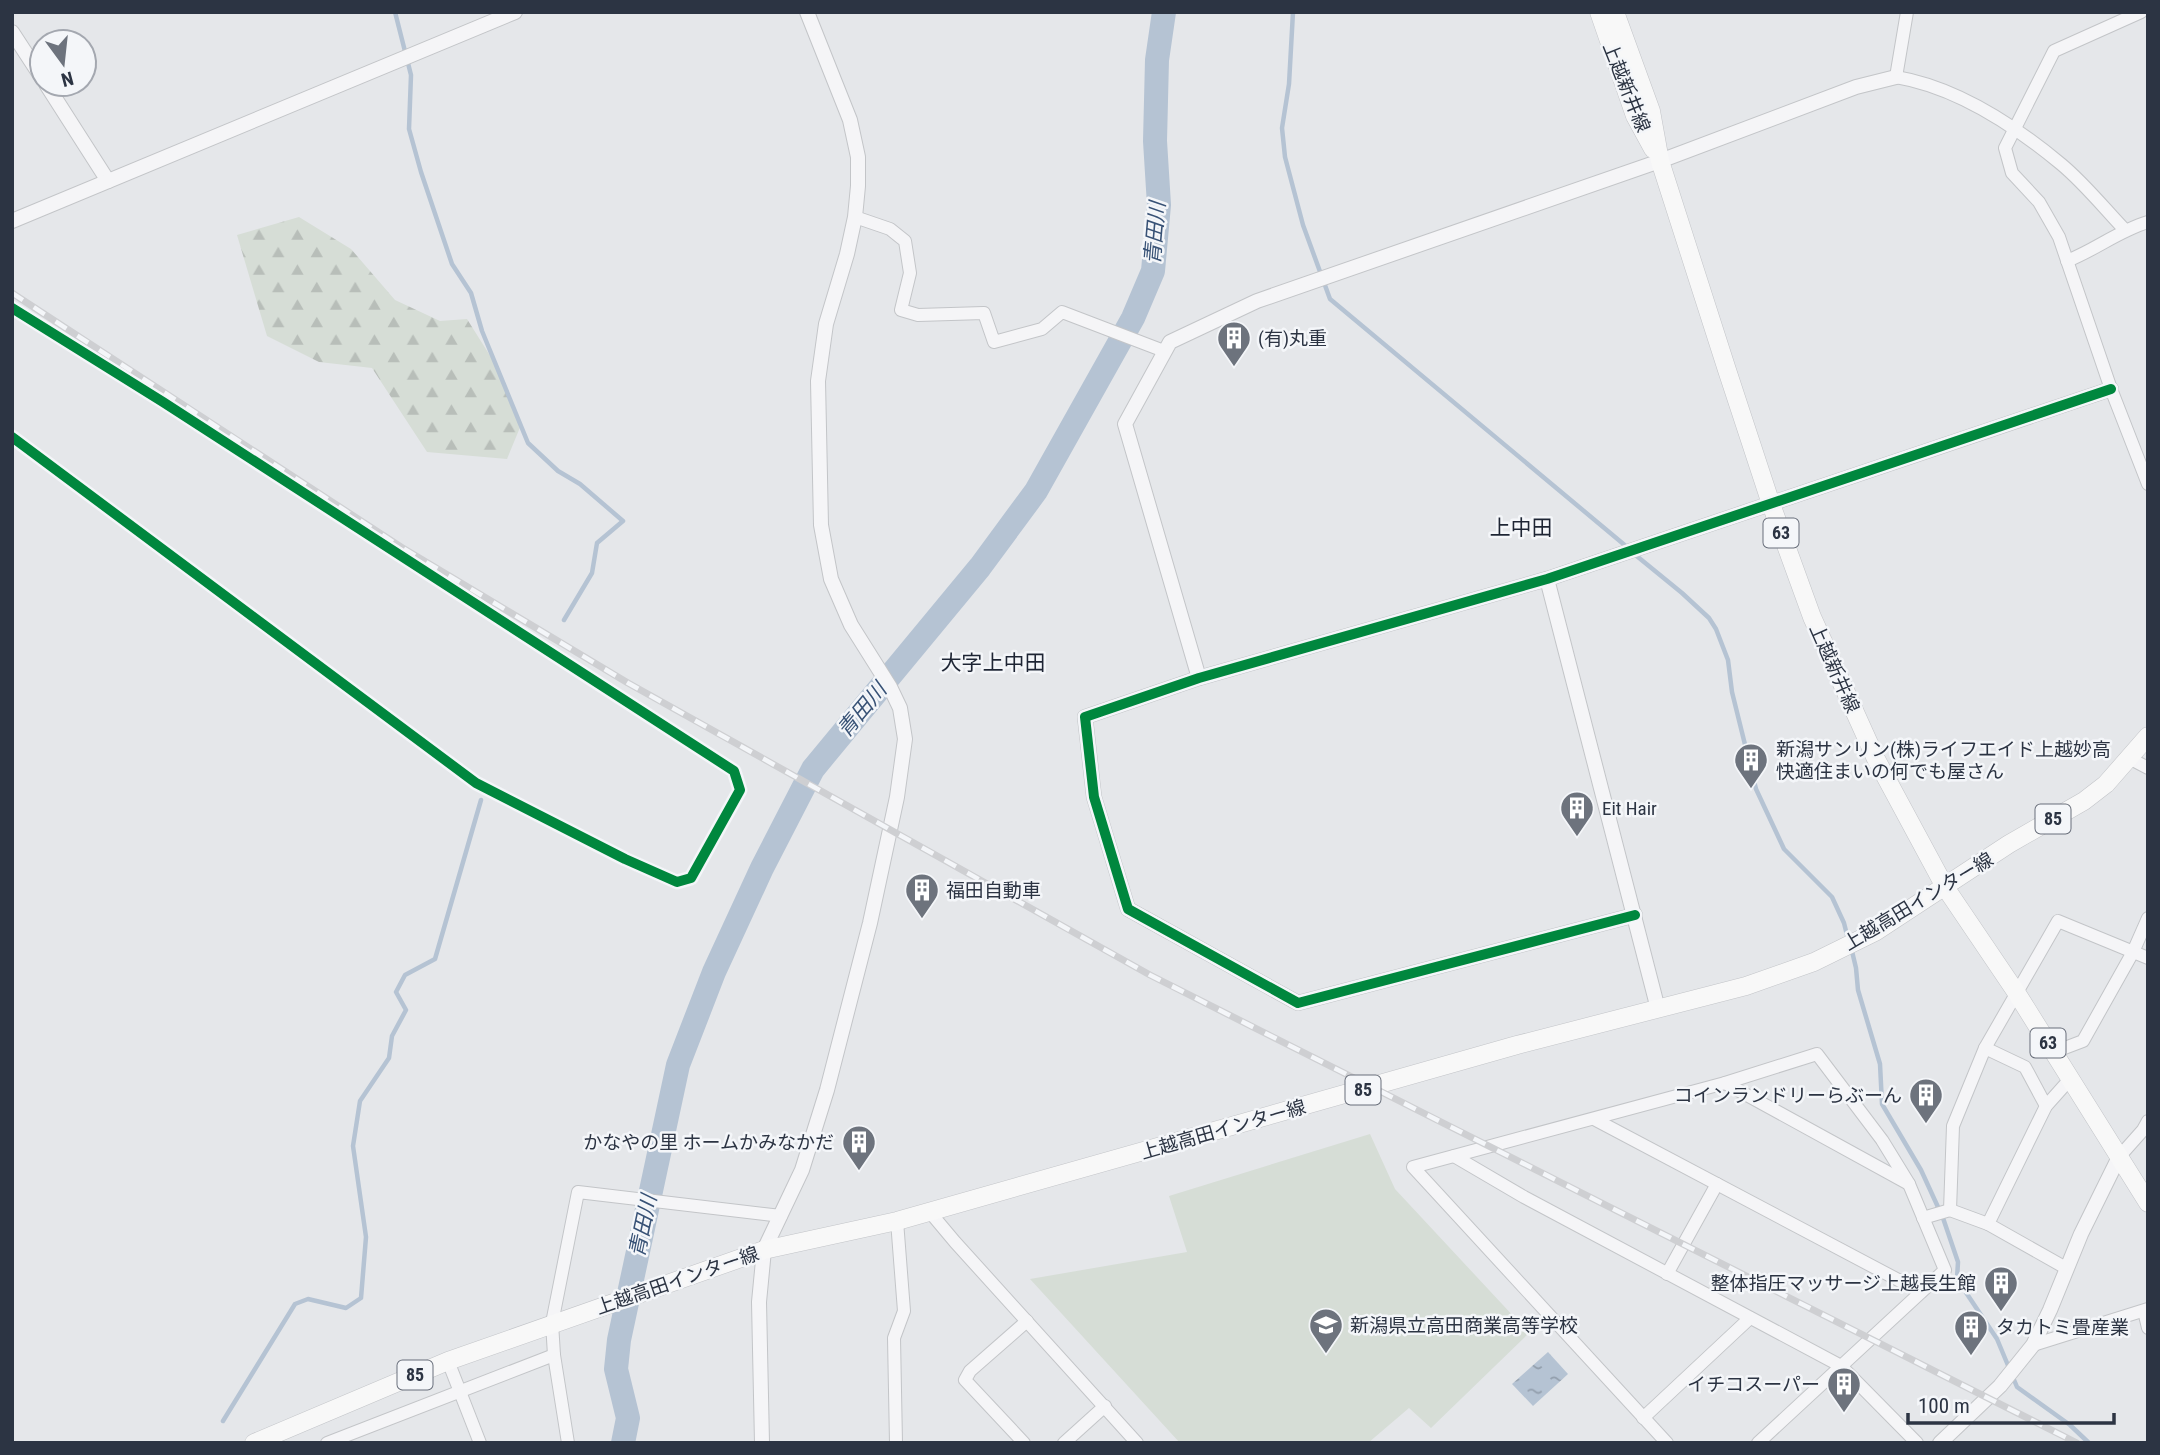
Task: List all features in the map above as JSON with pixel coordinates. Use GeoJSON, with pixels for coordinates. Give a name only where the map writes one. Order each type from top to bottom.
{"type":"FeatureCollection","features":[{"type":"Feature","properties":{"kind":"main road","name":"上越新井線"},"geometry":{"type":"LineString","coordinates":[[1599,12],[1635,116],[1660,161]]}},
{"type":"Feature","properties":{"kind":"main road","name":"上越新井線"},"geometry":{"type":"LineString","coordinates":[[1615,12],[1651,111],[1660,161],[1771,504],[1812,617],[1876,759],[1945,887],[2017,992],[2148,1203]]}},
{"type":"Feature","properties":{"kind":"main road","name":"上越高田インター線"},"geometry":{"type":"LineString","coordinates":[[254,1443],[448,1361],[764,1250],[897,1221],[1517,1045],[1746,986],[1814,962],[1875,932],[2009,844],[2084,801],[2106,784],[2148,736]]}},
{"type":"Feature","properties":{"kind":"street"},"geometry":{"type":"LineString","coordinates":[[12,221],[515,12]]}},
{"type":"Feature","properties":{"kind":"street"},"geometry":{"type":"LineString","coordinates":[[762,1443],[759,1302],[764,1250],[806,1158],[827,1090],[870,923],[897,797],[905,728],[901,708],[851,625],[831,579],[821,524],[818,381],[826,324],[848,254],[859,186],[858,157],[850,120],[807,12]]}},
{"type":"Feature","properties":{"kind":"street"},"geometry":{"type":"LineString","coordinates":[[1896,77],[1907,12]]}},
{"type":"Feature","properties":{"kind":"street"},"geometry":{"type":"LineString","coordinates":[[2141,12],[2054,51],[2005,148],[2009,167],[2047,214],[2067,261],[2148,484]]}},
{"type":"Feature","properties":{"kind":"street"},"geometry":{"type":"LineString","coordinates":[[12,32],[28,57]]}},
{"type":"Feature","properties":{"kind":"street"},"geometry":{"type":"LineString","coordinates":[[1199,678],[1125,424],[1170,342],[1257,301],[1660,161],[1856,87],[1896,77],[1936,88],[1961,99],[2015,130],[2062,165],[2124,229]]}},
{"type":"Feature","properties":{"kind":"street"},"geometry":{"type":"LineString","coordinates":[[55,98],[108,181]]}},
{"type":"Feature","properties":{"kind":"street"},"geometry":{"type":"LineString","coordinates":[[855,217],[890,229],[905,241],[910,273],[901,310],[918,315],[984,313],[994,342],[1042,329],[1062,312],[1164,351]]}},
{"type":"Feature","properties":{"kind":"street"},"geometry":{"type":"LineString","coordinates":[[2067,261],[2098,247],[2124,229],[2148,222]]}},
{"type":"Feature","properties":{"kind":"street"},"geometry":{"type":"LineString","coordinates":[[12,308],[163,402],[734,771],[740,790],[691,878],[677,882],[625,859],[475,783],[12,437]]}},
{"type":"Feature","properties":{"kind":"street"},"geometry":{"type":"LineString","coordinates":[[1635,915],[1298,1003],[1128,909],[1094,797],[1085,717],[1199,678],[1547,579],[2112,389]]}},
{"type":"Feature","properties":{"kind":"street"},"geometry":{"type":"LineString","coordinates":[[1547,579],[1658,1009]]}},
{"type":"Feature","properties":{"kind":"street"},"geometry":{"type":"LineString","coordinates":[[2129,758],[2148,768]]}},
{"type":"Feature","properties":{"kind":"street"},"geometry":{"type":"LineString","coordinates":[[2054,1052],[2083,1041],[2133,952],[2148,918]]}},
{"type":"Feature","properties":{"kind":"street"},"geometry":{"type":"LineString","coordinates":[[1949,1210],[1953,1126],[1985,1048],[2058,921],[2148,958]]}},
{"type":"Feature","properties":{"kind":"street"},"geometry":{"type":"LineString","coordinates":[[1985,1048],[2025,1067],[2046,1106]]}},
{"type":"Feature","properties":{"kind":"street"},"geometry":{"type":"LineString","coordinates":[[1667,1443],[1413,1167],[1725,1083],[1818,1055],[1882,1140],[1909,1184],[1927,1217],[1945,1270],[1758,1443]]}},
{"type":"Feature","properties":{"kind":"street"},"geometry":{"type":"LineString","coordinates":[[1988,1224],[2046,1106],[2071,1078]]}},
{"type":"Feature","properties":{"kind":"street"},"geometry":{"type":"LineString","coordinates":[[1725,1083],[1909,1184]]}},
{"type":"Feature","properties":{"kind":"street"},"geometry":{"type":"LineString","coordinates":[[1594,1119],[1921,1292]]}},
{"type":"Feature","properties":{"kind":"street"},"geometry":{"type":"LineString","coordinates":[[1940,1443],[2000,1386],[2033,1345],[2119,1157],[2146,1128]]}},
{"type":"Feature","properties":{"kind":"street"},"geometry":{"type":"LineString","coordinates":[[1454,1156],[1667,1274],[1841,1366],[1917,1443]]}},
{"type":"Feature","properties":{"kind":"street"},"geometry":{"type":"LineString","coordinates":[[1667,1274],[1717,1184]]}},
{"type":"Feature","properties":{"kind":"street"},"geometry":{"type":"LineString","coordinates":[[568,1443],[554,1354],[552,1323],[578,1192],[664,1200],[781,1216]]}},
{"type":"Feature","properties":{"kind":"street"},"geometry":{"type":"LineString","coordinates":[[1927,1217],[1949,1210],[1988,1224],[2066,1268]]}},
{"type":"Feature","properties":{"kind":"street"},"geometry":{"type":"LineString","coordinates":[[929,1211],[1137,1443]]}},
{"type":"Feature","properties":{"kind":"street"},"geometry":{"type":"LineString","coordinates":[[896,1443],[894,1338],[904,1311],[897,1221]]}},
{"type":"Feature","properties":{"kind":"street"},"geometry":{"type":"LineString","coordinates":[[2033,1345],[2146,1310],[2148,1328]]}},
{"type":"Feature","properties":{"kind":"street"},"geometry":{"type":"LineString","coordinates":[[1643,1418],[1750,1318]]}},
{"type":"Feature","properties":{"kind":"street"},"geometry":{"type":"LineString","coordinates":[[1024,1443],[965,1380],[970,1371],[1027,1321]]}},
{"type":"Feature","properties":{"kind":"street"},"geometry":{"type":"LineString","coordinates":[[327,1443],[554,1354]]}},
{"type":"Feature","properties":{"kind":"street"},"geometry":{"type":"LineString","coordinates":[[448,1361],[480,1443]]}},
{"type":"Feature","properties":{"kind":"street"},"geometry":{"type":"LineString","coordinates":[[1064,1443],[1105,1406]]}},
{"type":"Feature","properties":{"kind":"green space"},"geometry":{"type":"Polygon","coordinates":[[[299,217],[351,249],[395,300],[440,321],[467,319],[494,362],[521,425],[507,459],[427,452],[372,368],[319,362],[267,336],[237,235],[299,217]]]}},
{"type":"Feature","properties":{"kind":"green space","name":"新潟県立高田商業高等学校"},"geometry":{"type":"Polygon","coordinates":[[[1370,1134],[1395,1189],[1529,1333],[1431,1428],[1409,1408],[1368,1443],[1180,1443],[1030,1279],[1187,1252],[1169,1196],[1370,1134]]]}},
{"type":"Feature","properties":{"kind":"water"},"geometry":{"type":"Polygon","coordinates":[[[1548,1352],[1568,1374],[1533,1406],[1512,1384],[1548,1352]]]}},
{"type":"Feature","properties":{"kind":"waterway"},"geometry":{"type":"LineString","coordinates":[[395,12],[411,75],[409,129],[421,172],[452,264],[471,293],[482,331],[528,443],[558,471],[580,484],[623,521],[597,543],[592,573],[564,620]]}},
{"type":"Feature","properties":{"kind":"waterway","name":"青田川"},"geometry":{"type":"LineString","coordinates":[[623,1443],[628,1418],[616,1369],[619,1340],[678,1065],[714,972],[762,868],[813,769],[980,567],[1036,491],[1133,318],[1153,271],[1159,205],[1155,141],[1157,60],[1164,12]]}},
{"type":"Feature","properties":{"kind":"waterway"},"geometry":{"type":"LineString","coordinates":[[1293,12],[1289,84],[1282,128],[1285,157],[1303,225],[1330,299],[1627,547]]}},
{"type":"Feature","properties":{"kind":"waterway"},"geometry":{"type":"LineString","coordinates":[[1633,553],[1682,593],[1709,618],[1716,629],[1728,660],[1732,692],[1756,789],[1784,849],[1832,897],[1848,939]]}},
{"type":"Feature","properties":{"kind":"waterway"},"geometry":{"type":"LineString","coordinates":[[223,1421],[295,1304],[308,1299],[346,1308],[361,1298],[366,1237],[353,1146],[360,1101],[389,1058],[392,1036],[406,1010],[396,992],[405,975],[435,959],[481,800]]}},
{"type":"Feature","properties":{"kind":"waterway"},"geometry":{"type":"LineString","coordinates":[[1851,947],[1858,990],[1880,1064],[1882,1104],[1921,1170],[1943,1218],[1958,1262],[1957,1279],[1997,1339],[2017,1387],[2070,1425],[2089,1443]]}},
{"type":"Feature","properties":{"kind":"railway"},"geometry":{"type":"LineString","coordinates":[[12,293],[401,547],[628,683],[1150,975],[2077,1443]]}},
{"type":"Feature","properties":{"kind":"cycle path"},"geometry":{"type":"LineString","coordinates":[[12,308],[163,402],[734,771],[740,790],[691,878],[677,882],[625,859],[476,783],[12,437]]}},
{"type":"Feature","properties":{"kind":"cycle path"},"geometry":{"type":"LineString","coordinates":[[1635,915],[1298,1003],[1128,909],[1094,797],[1085,717],[1199,678],[1547,579],[2111,389]]}},
{"type":"Feature","properties":{"kind":"place","name":"(有)丸重"},"geometry":{"type":"Point","coordinates":[1234,368]}},
{"type":"Feature","properties":{"kind":"place","name":"新潟サンリン(株)ライフエイド上越妙高 快適住まいの何でも屋さん"},"geometry":{"type":"Point","coordinates":[1751,790]}},
{"type":"Feature","properties":{"kind":"place","name":"Eit Hair"},"geometry":{"type":"Point","coordinates":[1577,838]}},
{"type":"Feature","properties":{"kind":"place","name":"福田自動車"},"geometry":{"type":"Point","coordinates":[922,920]}},
{"type":"Feature","properties":{"kind":"place","name":"コインランドリーらぶーん"},"geometry":{"type":"Point","coordinates":[1926,1125]}},
{"type":"Feature","properties":{"kind":"place","name":"かなやの里 ホームかみなかだ"},"geometry":{"type":"Point","coordinates":[859,1172]}},
{"type":"Feature","properties":{"kind":"place","name":"整体指圧マッサージ上越長生館"},"geometry":{"type":"Point","coordinates":[2001,1313]}},
{"type":"Feature","properties":{"kind":"place","name":"新潟県立高田商業高等学校"},"geometry":{"type":"Point","coordinates":[1326,1355]}},
{"type":"Feature","properties":{"kind":"place","name":"タカトミ畳産業"},"geometry":{"type":"Point","coordinates":[1971,1357]}},
{"type":"Feature","properties":{"kind":"place","name":"イチコスーパー"},"geometry":{"type":"Point","coordinates":[1844,1414]}},
{"type":"Feature","properties":{"kind":"district","name":"上中田"},"geometry":{"type":"Point","coordinates":[1521,528]}},
{"type":"Feature","properties":{"kind":"district","name":"大字上中田"},"geometry":{"type":"Point","coordinates":[993,663]}}]}
